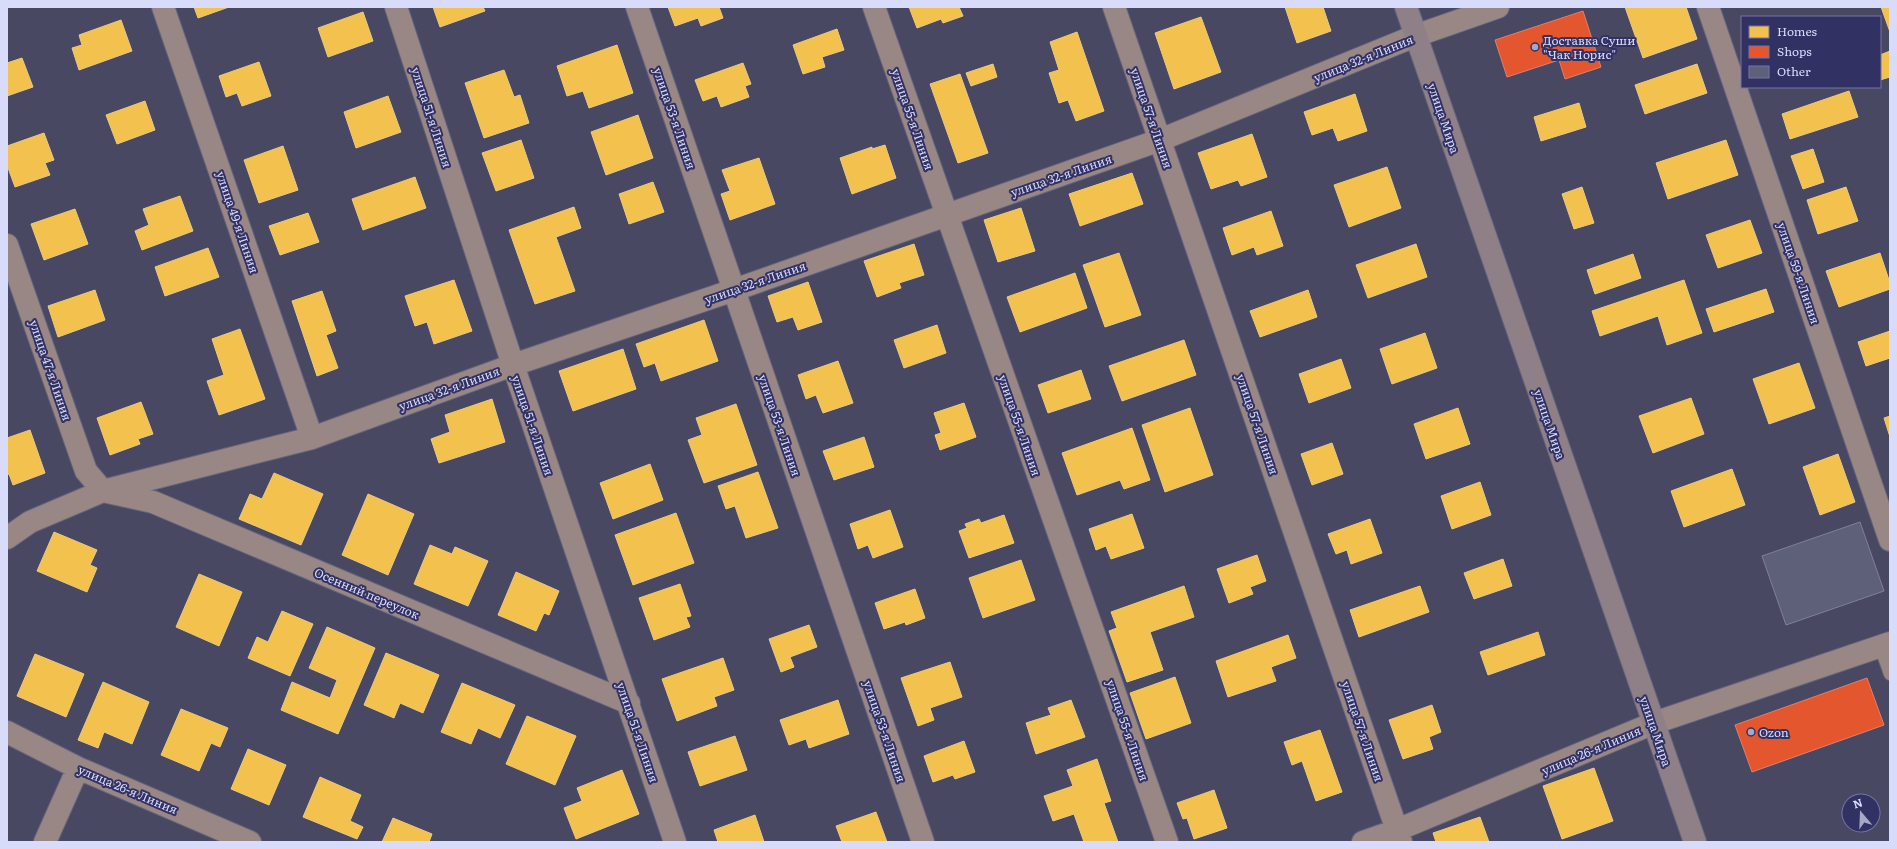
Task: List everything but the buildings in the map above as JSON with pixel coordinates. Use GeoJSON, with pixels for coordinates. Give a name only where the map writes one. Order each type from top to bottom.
{"type":"FeatureCollection","features":[{"type":"Feature","properties":{"kind":"main road","name":"улица Мира"},"geometry":{"type":"LineString","coordinates":[[1406,7],[1695,842]]}},
{"type":"Feature","properties":{"kind":"street","name":"улица 49-я Линия"},"geometry":{"type":"LineString","coordinates":[[163,7],[312,438]]}},
{"type":"Feature","properties":{"kind":"street","name":"улица 51-я Линия"},"geometry":{"type":"LineString","coordinates":[[396,7],[512,365],[629,703],[675,842]]}},
{"type":"Feature","properties":{"kind":"street","name":"улица 53-я Линия"},"geometry":{"type":"LineString","coordinates":[[637,7],[924,842]]}},
{"type":"Feature","properties":{"kind":"street","name":"улица 55-я Линия"},"geometry":{"type":"LineString","coordinates":[[874,7],[1167,842]]}},
{"type":"Feature","properties":{"kind":"street","name":"улица 57-я Линия"},"geometry":{"type":"LineString","coordinates":[[1114,7],[1399,836]]}},
{"type":"Feature","properties":{"kind":"street","name":"улица 32-я Линия"},"geometry":{"type":"LineString","coordinates":[[7,538],[30,522],[103,491],[312,438],[512,365],[734,290],[1160,140],[1416,36],[1498,7]]}},
{"type":"Feature","properties":{"kind":"street","name":"улица 59-я Линия"},"geometry":{"type":"LineString","coordinates":[[1708,7],[1890,540]]}},
{"type":"Feature","properties":{"kind":"street","name":"улица 47-я Линия"},"geometry":{"type":"LineString","coordinates":[[7,245],[86,471],[103,491]]}},
{"type":"Feature","properties":{"kind":"street","name":"Осенний переулок"},"geometry":{"type":"LineString","coordinates":[[103,491],[153,502],[629,703]]}},
{"type":"Feature","properties":{"kind":"street","name":"улица 26-я Линия"},"geometry":{"type":"LineString","coordinates":[[1363,842],[1399,836],[1654,723],[1885,644]]}},
{"type":"Feature","properties":{"kind":"street","name":"улица 26-я Линия"},"geometry":{"type":"LineString","coordinates":[[7,732],[78,768],[250,842]]}},
{"type":"Feature","properties":{"kind":"street"},"geometry":{"type":"LineString","coordinates":[[46,842],[78,768]]}},
{"type":"Feature","properties":{"kind":"lane"},"geometry":{"type":"LineString","coordinates":[[1885,644],[1890,674]]}},
{"type":"Feature","properties":{"kind":"place","name":"Доставка Суши \"Чак Норис\""},"geometry":{"type":"Point","coordinates":[1535,47]}},
{"type":"Feature","properties":{"kind":"place","name":"Ozon"},"geometry":{"type":"Point","coordinates":[1751,732]}}]}
